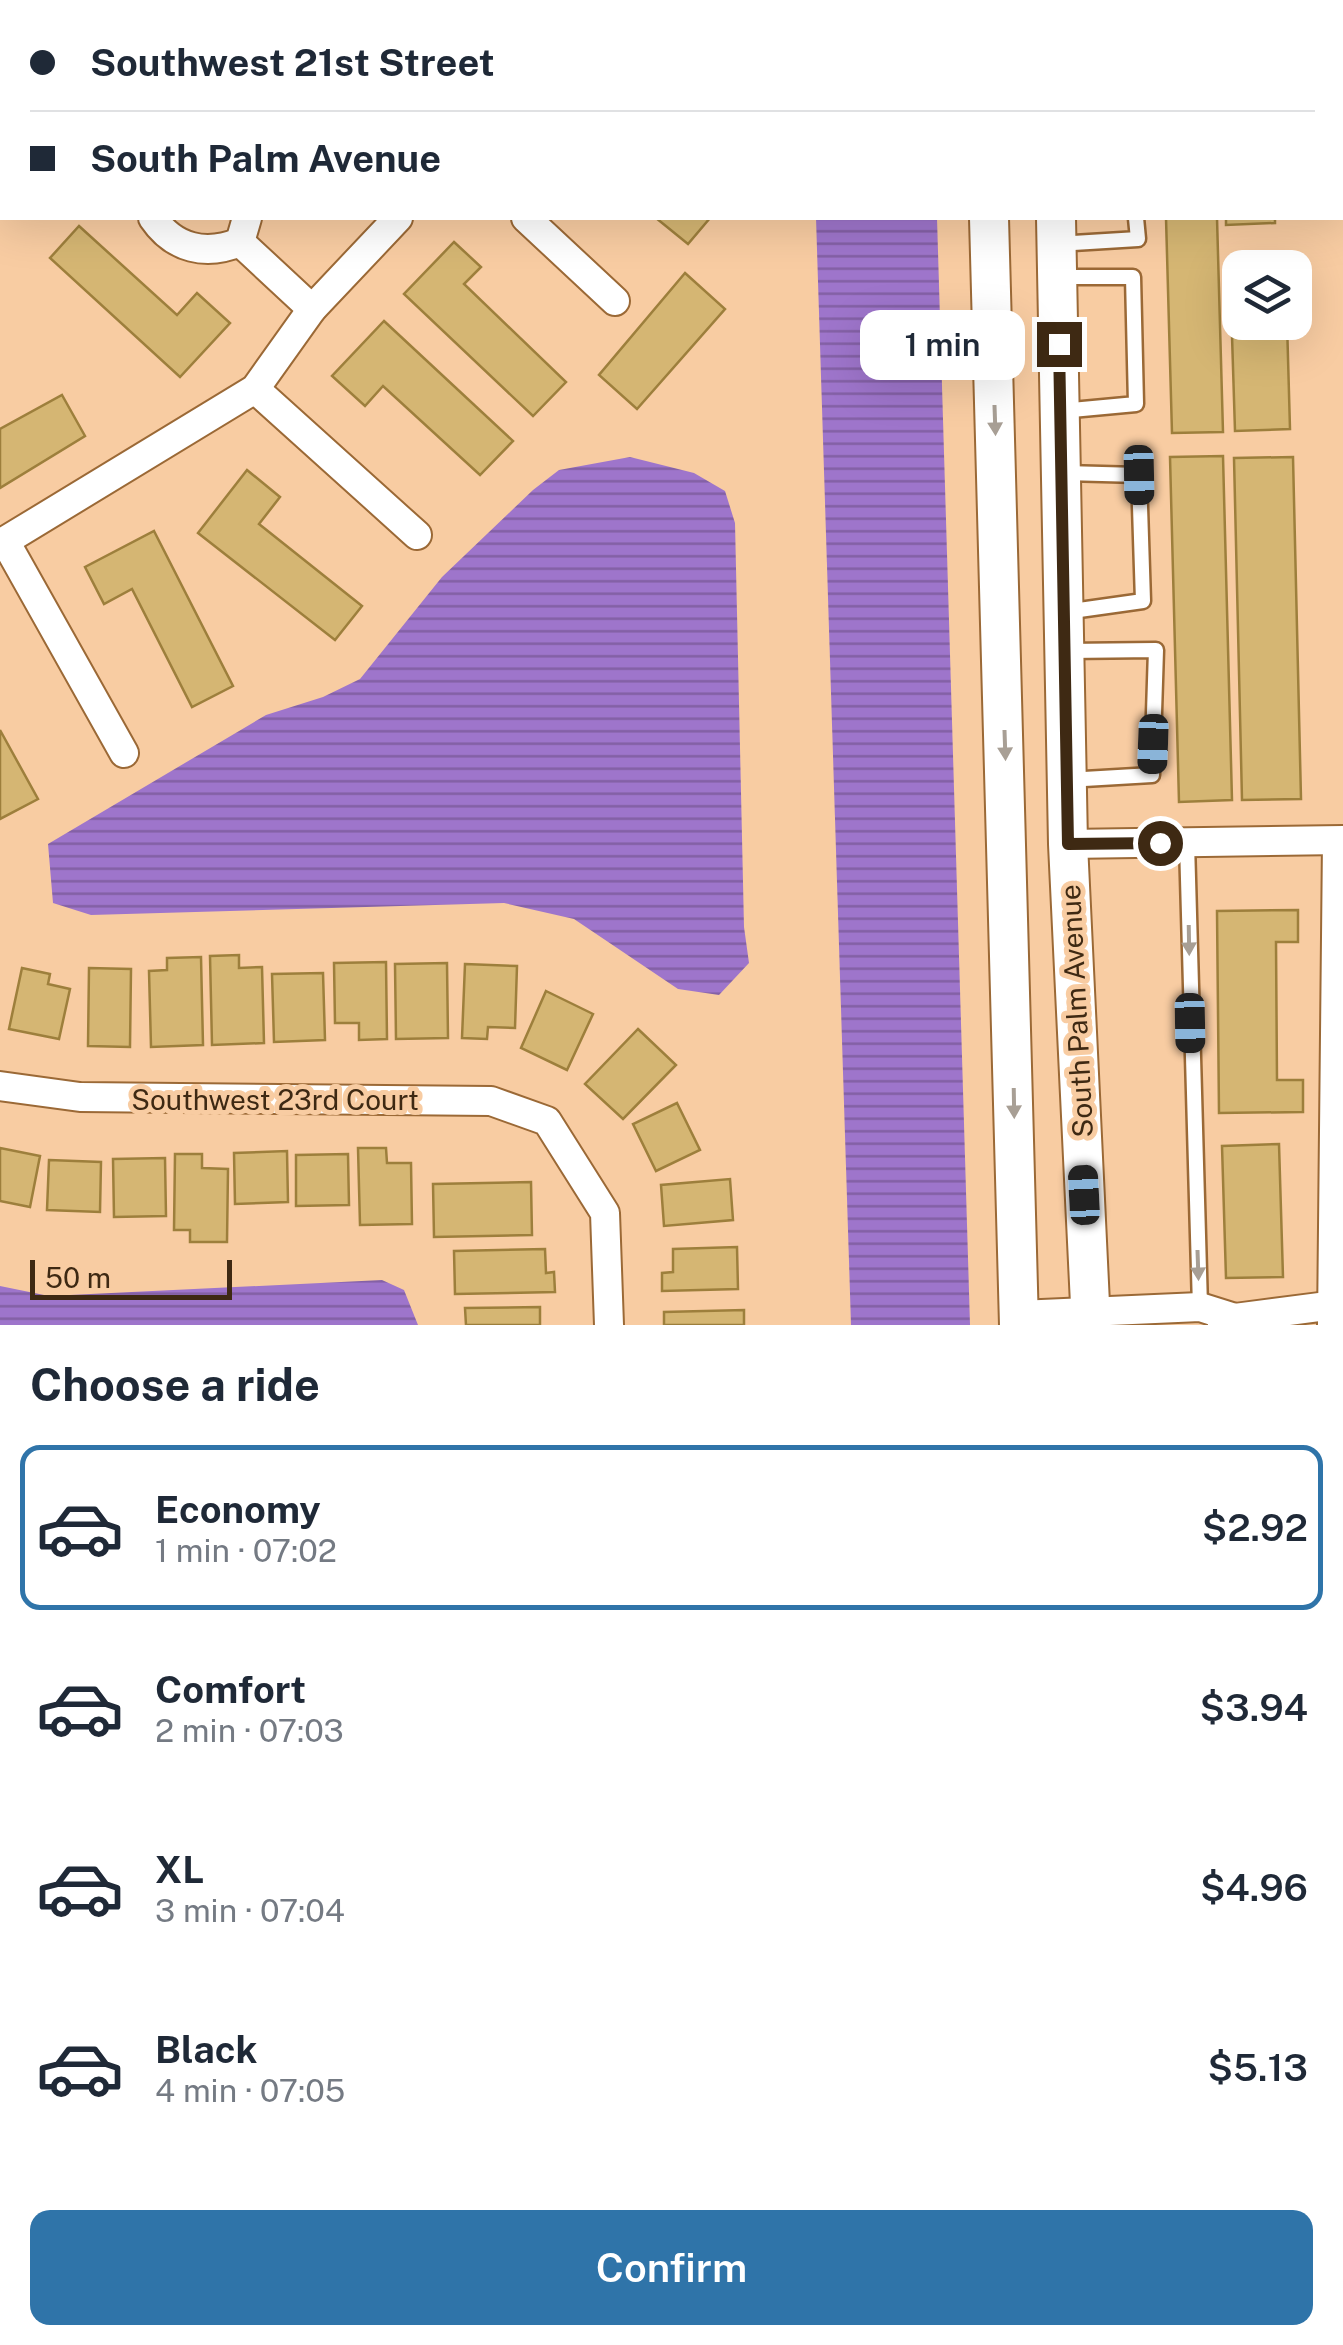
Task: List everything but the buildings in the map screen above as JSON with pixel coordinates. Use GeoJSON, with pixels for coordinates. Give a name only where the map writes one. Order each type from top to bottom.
{"type":"FeatureCollection","features":[{"type":"Feature","properties":{"kind":"main road"},"geometry":{"type":"LineString","coordinates":[[988,220],[1019,1320]]}},
{"type":"Feature","properties":{"kind":"main road","name":"South Palm Avenue"},"geometry":{"type":"LineString","coordinates":[[1057,246],[1068,844],[1090,1319]]}},
{"type":"Feature","properties":{"kind":"street"},"geometry":{"type":"LineString","coordinates":[[156,220],[188,246],[217,252],[243,230],[312,309]]}},
{"type":"Feature","properties":{"kind":"street"},"geometry":{"type":"LineString","coordinates":[[124,753],[2,542],[255,389],[312,309],[396,220]]}},
{"type":"Feature","properties":{"kind":"street"},"geometry":{"type":"LineString","coordinates":[[528,220],[615,301]]}},
{"type":"Feature","properties":{"kind":"street"},"geometry":{"type":"LineString","coordinates":[[255,389],[418,534]]}},
{"type":"Feature","properties":{"kind":"street"},"geometry":{"type":"LineString","coordinates":[[1019,1320],[1335,1312],[1340,840],[1068,844]]}},
{"type":"Feature","properties":{"kind":"street","name":"Southwest 23rd Court"},"geometry":{"type":"LineString","coordinates":[[0,1086],[80,1098],[491,1100],[547,1121],[605,1212],[609,1325]]}},
{"type":"Feature","properties":{"kind":"lane"},"geometry":{"type":"LineString","coordinates":[[1057,246],[1138,239],[1136,220]]}},
{"type":"Feature","properties":{"kind":"lane"},"geometry":{"type":"LineString","coordinates":[[1057,246],[1133,277],[1136,404],[1060,412]]}},
{"type":"Feature","properties":{"kind":"lane"},"geometry":{"type":"LineString","coordinates":[[1061,473],[1139,475],[1142,601],[1064,612]]}},
{"type":"Feature","properties":{"kind":"lane"},"geometry":{"type":"LineString","coordinates":[[1064,652],[1156,650],[1152,775],[1067,780]]}},
{"type":"Feature","properties":{"kind":"lane"},"geometry":{"type":"LineString","coordinates":[[1187,843],[1218,1316]]}},
{"type":"Feature","properties":{"kind":"shaded area"},"geometry":{"type":"Polygon","coordinates":[[[816,220],[937,220],[970,1325],[851,1325],[816,220]]]}},
{"type":"Feature","properties":{"kind":"shaded area"},"geometry":{"type":"Polygon","coordinates":[[[630,457],[694,473],[725,491],[735,523],[744,927],[749,963],[719,995],[678,989],[574,919],[504,903],[91,915],[53,903],[48,844],[266,715],[323,697],[360,679],[442,577],[533,490],[559,470],[630,457]]]}},
{"type":"Feature","properties":{"kind":"shaded area"},"geometry":{"type":"Polygon","coordinates":[[[382,1280],[404,1290],[418,1325],[0,1325],[0,1286],[49,1296],[382,1280]]]}},
{"type":"Feature","properties":{"kind":"route"},"geometry":{"type":"LineString","coordinates":[[1059,344],[1068,844],[1160,843]]}}]}
